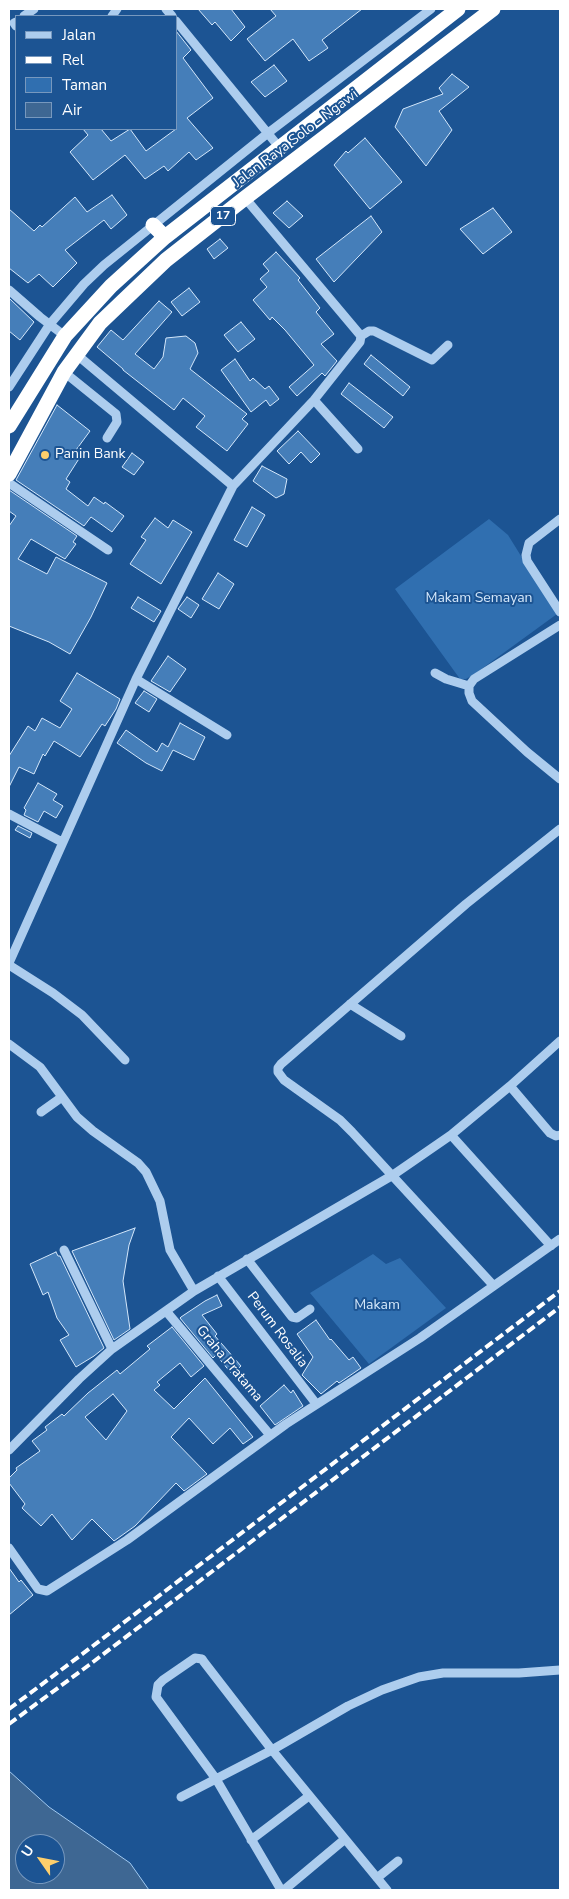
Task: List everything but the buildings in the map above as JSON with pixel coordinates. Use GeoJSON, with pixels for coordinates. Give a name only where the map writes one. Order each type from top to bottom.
{"type":"FeatureCollection","features":[{"type":"Feature","properties":{"kind":"highway","name":"Jalan Raya Solo - Ngawi"},"geometry":{"type":"LineString","coordinates":[[9,425],[66,336],[110,286],[165,238],[279,147],[458,9]]}},
{"type":"Feature","properties":{"kind":"highway","name":"Jalan Raya Solo - Ngawi"},"geometry":{"type":"LineString","coordinates":[[9,474],[64,372],[76,354],[100,324],[166,260],[493,9]]}},
{"type":"Feature","properties":{"kind":"highway"},"geometry":{"type":"LineString","coordinates":[[153,225],[165,238]]}},
{"type":"Feature","properties":{"kind":"street"},"geometry":{"type":"LineString","coordinates":[[9,387],[50,324],[84,284],[104,265],[268,133],[431,9]]}},
{"type":"Feature","properties":{"kind":"street"},"geometry":{"type":"LineString","coordinates":[[178,23],[279,147]]}},
{"type":"Feature","properties":{"kind":"street"},"geometry":{"type":"LineString","coordinates":[[126,1060],[82,1015],[9,964],[136,679],[233,486],[314,400],[360,342],[361,336],[245,198]]}},
{"type":"Feature","properties":{"kind":"street"},"geometry":{"type":"LineString","coordinates":[[9,290],[66,336]]}},
{"type":"Feature","properties":{"kind":"street"},"geometry":{"type":"LineString","coordinates":[[361,336],[371,330],[432,360],[448,345]]}},
{"type":"Feature","properties":{"kind":"street"},"geometry":{"type":"LineString","coordinates":[[76,354],[233,486]]}},
{"type":"Feature","properties":{"kind":"street"},"geometry":{"type":"LineString","coordinates":[[64,372],[116,414],[117,422],[107,438]]}},
{"type":"Feature","properties":{"kind":"street"},"geometry":{"type":"LineString","coordinates":[[314,400],[358,449]]}},
{"type":"Feature","properties":{"kind":"street"},"geometry":{"type":"LineString","coordinates":[[9,483],[108,550]]}},
{"type":"Feature","properties":{"kind":"street"},"geometry":{"type":"LineString","coordinates":[[560,519],[530,543],[526,555],[527,561],[560,612]]}},
{"type":"Feature","properties":{"kind":"street"},"geometry":{"type":"LineString","coordinates":[[560,625],[474,679],[469,686],[472,701],[560,780]]}},
{"type":"Feature","properties":{"kind":"street"},"geometry":{"type":"LineString","coordinates":[[435,673],[446,679],[469,686]]}},
{"type":"Feature","properties":{"kind":"street"},"geometry":{"type":"LineString","coordinates":[[136,679],[227,734]]}},
{"type":"Feature","properties":{"kind":"street"},"geometry":{"type":"LineString","coordinates":[[9,814],[62,842]]}},
{"type":"Feature","properties":{"kind":"street"},"geometry":{"type":"LineString","coordinates":[[493,1285],[340,1120],[291,1085],[278,1072],[281,1064],[466,904],[560,829]]}},
{"type":"Feature","properties":{"kind":"street"},"geometry":{"type":"LineString","coordinates":[[350,1004],[401,1036]]}},
{"type":"Feature","properties":{"kind":"street"},"geometry":{"type":"LineString","coordinates":[[9,1450],[78,1379],[112,1350],[218,1276],[393,1175],[451,1135],[560,1042]]}},
{"type":"Feature","properties":{"kind":"street"},"geometry":{"type":"LineString","coordinates":[[9,1044],[40,1067],[78,1117],[93,1131],[138,1163],[146,1172],[158,1193],[170,1250],[194,1291]]}},
{"type":"Feature","properties":{"kind":"street"},"geometry":{"type":"LineString","coordinates":[[510,1086],[550,1133],[556,1136],[560,1135]]}},
{"type":"Feature","properties":{"kind":"street"},"geometry":{"type":"LineString","coordinates":[[41,1112],[62,1097]]}},
{"type":"Feature","properties":{"kind":"street"},"geometry":{"type":"LineString","coordinates":[[451,1135],[551,1246]]}},
{"type":"Feature","properties":{"kind":"street"},"geometry":{"type":"LineString","coordinates":[[9,1548],[38,1589],[47,1591],[151,1524],[270,1435],[420,1338],[560,1239]]}},
{"type":"Feature","properties":{"kind":"street"},"geometry":{"type":"LineString","coordinates":[[64,1250],[112,1350]]}},
{"type":"Feature","properties":{"kind":"street"},"geometry":{"type":"LineString","coordinates":[[248,1259],[292,1317],[298,1318],[310,1309]]}},
{"type":"Feature","properties":{"kind":"street","name":"Perum Rosalia"},"geometry":{"type":"LineString","coordinates":[[218,1276],[314,1401]]}},
{"type":"Feature","properties":{"kind":"street","name":"Graha Pratama"},"geometry":{"type":"LineString","coordinates":[[166,1311],[270,1435]]}},
{"type":"Feature","properties":{"kind":"street"},"geometry":{"type":"LineString","coordinates":[[345,1839],[282,1890],[216,1779],[156,1697],[158,1685],[162,1680],[193,1659],[202,1659],[272,1750],[382,1884]]}},
{"type":"Feature","properties":{"kind":"street"},"geometry":{"type":"LineString","coordinates":[[181,1797],[272,1750],[348,1706],[382,1690],[419,1678],[443,1673],[519,1674],[560,1670]]}},
{"type":"Feature","properties":{"kind":"street"},"geometry":{"type":"LineString","coordinates":[[251,1840],[309,1796]]}},
{"type":"Feature","properties":{"kind":"street"},"geometry":{"type":"LineString","coordinates":[[374,1890],[382,1884],[398,1861]]}},
{"type":"Feature","properties":{"kind":"green space","name":"Makam Semayan"},"geometry":{"type":"Polygon","coordinates":[[[489,519],[508,535],[557,614],[476,673],[466,679],[460,679],[395,589],[489,519]]]}},
{"type":"Feature","properties":{"kind":"green space","name":"Makam"},"geometry":{"type":"Polygon","coordinates":[[[373,1254],[386,1264],[400,1258],[446,1308],[369,1364],[310,1293],[373,1254]]]}},
{"type":"Feature","properties":{"kind":"water"},"geometry":{"type":"Polygon","coordinates":[[[9,1771],[49,1807],[130,1863],[149,1890],[9,1890],[9,1771]]]}},
{"type":"Feature","properties":{"kind":"railway"},"geometry":{"type":"LineString","coordinates":[[9,1709],[560,1291]]}},
{"type":"Feature","properties":{"kind":"railway"},"geometry":{"type":"LineString","coordinates":[[9,1724],[560,1307]]}},
{"type":"Feature","properties":{"kind":"place","name":"Panin Bank"},"geometry":{"type":"Point","coordinates":[45,455]}}]}
